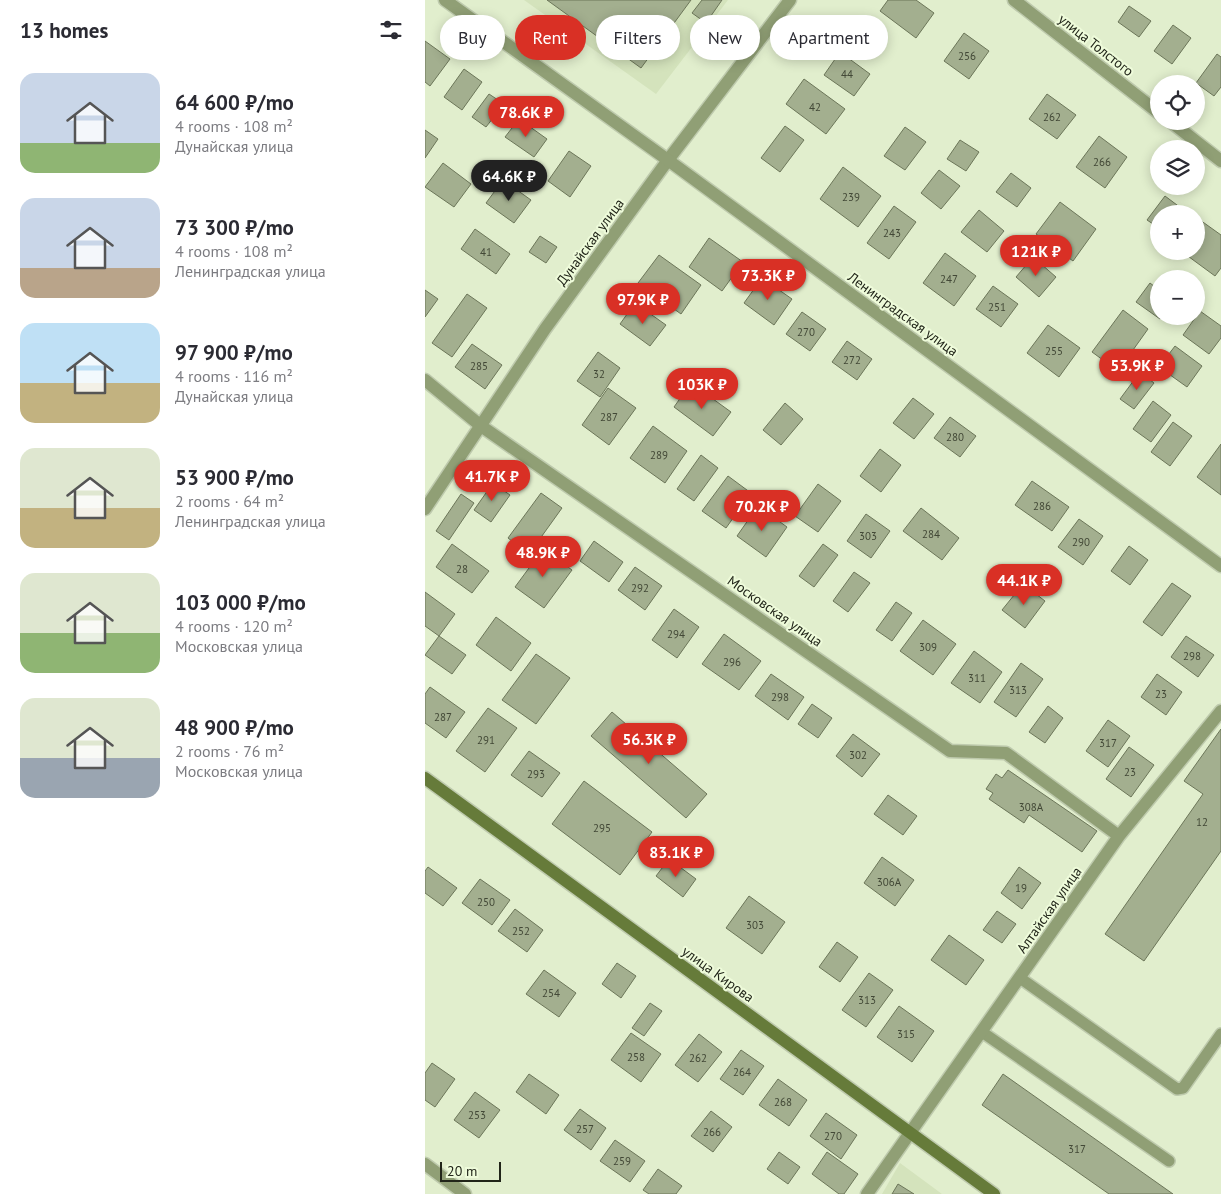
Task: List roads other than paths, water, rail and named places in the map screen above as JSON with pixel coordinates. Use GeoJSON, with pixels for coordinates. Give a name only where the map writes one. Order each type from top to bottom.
{"type":"FeatureCollection","features":[{"type":"Feature","properties":{"kind":"main road","name":"улица Кирова"},"geometry":{"type":"LineString","coordinates":[[425,778],[994,1194]]}},
{"type":"Feature","properties":{"kind":"street","name":"Ленинградская улица"},"geometry":{"type":"LineString","coordinates":[[445,0],[668,160],[1221,566]]}},
{"type":"Feature","properties":{"kind":"street","name":"Дунайская улица"},"geometry":{"type":"LineString","coordinates":[[425,509],[545,329],[668,160],[790,0]]}},
{"type":"Feature","properties":{"kind":"street","name":"улица Толстого"},"geometry":{"type":"LineString","coordinates":[[1014,0],[1150,106]]}},
{"type":"Feature","properties":{"kind":"street"},"geometry":{"type":"LineString","coordinates":[[1181,130],[1221,161]]}},
{"type":"Feature","properties":{"kind":"street","name":"Московская улица"},"geometry":{"type":"LineString","coordinates":[[425,380],[481,426],[950,751],[1006,753],[1119,836]]}},
{"type":"Feature","properties":{"kind":"street","name":"Алтайская улица"},"geometry":{"type":"LineString","coordinates":[[867,1194],[1119,836],[1221,711]]}},
{"type":"Feature","properties":{"kind":"street"},"geometry":{"type":"LineString","coordinates":[[425,1164],[465,1194]]}},
{"type":"Feature","properties":{"kind":"lane"},"geometry":{"type":"LineString","coordinates":[[1019,978],[1177,1089],[1183,1088],[1221,1034]]}},
{"type":"Feature","properties":{"kind":"lane"},"geometry":{"type":"LineString","coordinates":[[982,1032],[1169,1161]]}}]}
